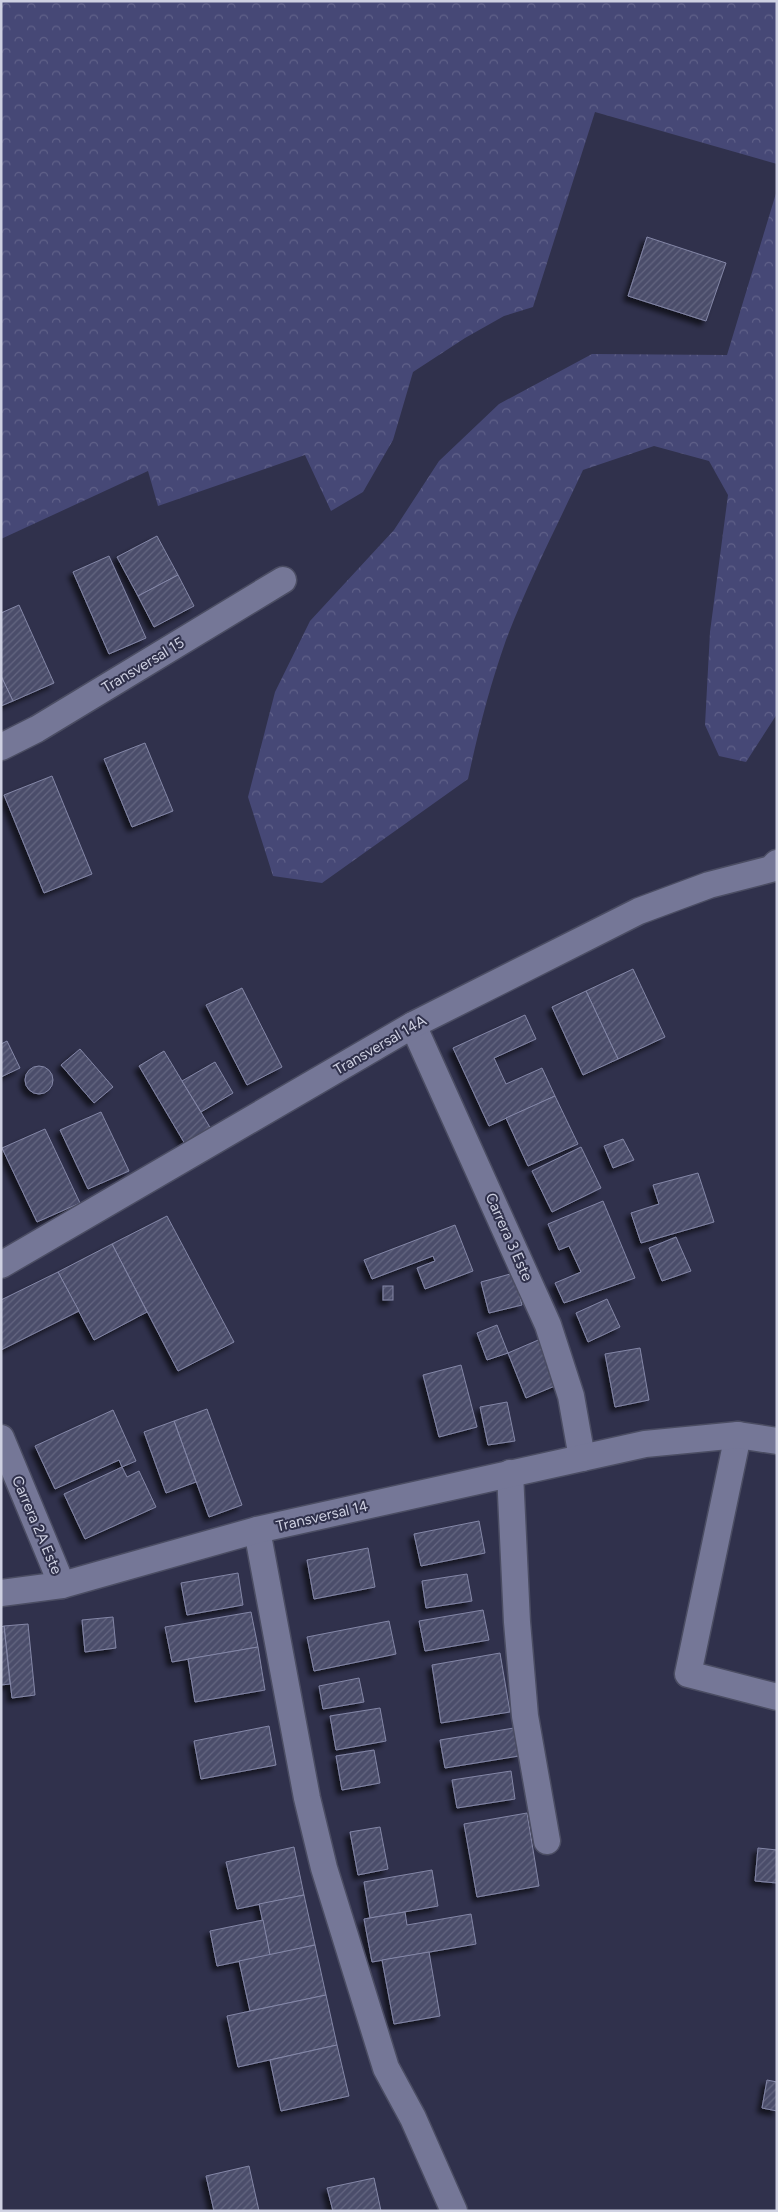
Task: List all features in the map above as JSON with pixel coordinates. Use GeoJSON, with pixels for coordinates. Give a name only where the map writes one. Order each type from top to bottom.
{"type":"FeatureCollection","features":[{"type":"Feature","properties":{"kind":"street","name":"Transversal 15"},"geometry":{"type":"LineString","coordinates":[[1,746],[37,729],[283,580]]}},
{"type":"Feature","properties":{"kind":"street","name":"Transversal 14A"},"geometry":{"type":"LineString","coordinates":[[1,1265],[413,1025],[638,911],[709,884],[771,869],[777,863]]}},
{"type":"Feature","properties":{"kind":"street","name":"Carrera 3 Este"},"geometry":{"type":"LineString","coordinates":[[413,1025],[548,1325],[571,1396],[582,1458]]}},
{"type":"Feature","properties":{"kind":"street","name":"Transversal 14"},"geometry":{"type":"LineString","coordinates":[[1,1593],[62,1585],[257,1530],[645,1444],[738,1435],[777,1441]]}},
{"type":"Feature","properties":{"kind":"street"},"geometry":{"type":"LineString","coordinates":[[738,1435],[688,1674],[777,1697]]}},
{"type":"Feature","properties":{"kind":"street","name":"Carrera 2A Este"},"geometry":{"type":"LineString","coordinates":[[1,1438],[62,1585]]}},
{"type":"Feature","properties":{"kind":"street"},"geometry":{"type":"LineString","coordinates":[[510,1473],[517,1622],[525,1716],[547,1841]]}},
{"type":"Feature","properties":{"kind":"street"},"geometry":{"type":"LineString","coordinates":[[257,1530],[307,1798],[324,1868],[386,2068],[413,2118],[454,2211]]}},
{"type":"Feature","properties":{"kind":"green space"},"geometry":{"type":"Polygon","coordinates":[[[1,1],[777,1],[777,164],[595,112],[533,307],[504,316],[465,338],[413,372],[393,440],[363,492],[331,511],[305,455],[158,506],[148,471],[1,539],[1,1]]]}},
{"type":"Feature","properties":{"kind":"green space"},"geometry":{"type":"Polygon","coordinates":[[[777,190],[777,714],[746,762],[719,756],[705,725],[710,632],[728,495],[709,461],[654,446],[583,470],[533,575],[506,640],[485,709],[468,779],[322,883],[273,876],[248,797],[275,692],[310,621],[394,530],[439,461],[499,404],[592,354],[727,355],[777,190]]]}},
{"type":"Feature","properties":{"kind":"building"},"geometry":{"type":"Polygon","coordinates":[[[647,237],[726,263],[706,321],[628,296],[647,237]]]}},
{"type":"Feature","properties":{"kind":"building"},"geometry":{"type":"Polygon","coordinates":[[[157,536],[178,575],[138,596],[117,557],[157,536]]]}},
{"type":"Feature","properties":{"kind":"building"},"geometry":{"type":"Polygon","coordinates":[[[109,556],[146,638],[109,654],[73,572],[109,556]]]}},
{"type":"Feature","properties":{"kind":"building"},"geometry":{"type":"Polygon","coordinates":[[[178,575],[194,606],[154,627],[138,596],[178,575]]]}},
{"type":"Feature","properties":{"kind":"building"},"geometry":{"type":"Polygon","coordinates":[[[19,605],[54,683],[13,701],[1,676],[1,613],[19,605]]]}},
{"type":"Feature","properties":{"kind":"building"},"geometry":{"type":"Polygon","coordinates":[[[1,676],[13,701],[1,706],[1,676]]]}},
{"type":"Feature","properties":{"kind":"building"},"geometry":{"type":"Polygon","coordinates":[[[145,743],[173,811],[132,827],[104,759],[145,743]]]}},
{"type":"Feature","properties":{"kind":"building"},"geometry":{"type":"Polygon","coordinates":[[[52,776],[92,874],[44,893],[4,795],[52,776]]]}},
{"type":"Feature","properties":{"kind":"building"},"geometry":{"type":"Polygon","coordinates":[[[633,969],[665,1037],[618,1059],[586,991],[633,969]]]}},
{"type":"Feature","properties":{"kind":"building"},"geometry":{"type":"Polygon","coordinates":[[[242,988],[282,1067],[247,1085],[206,1005],[242,988]]]}},
{"type":"Feature","properties":{"kind":"building"},"geometry":{"type":"Polygon","coordinates":[[[586,991],[618,1059],[583,1075],[552,1007],[586,991]]]}},
{"type":"Feature","properties":{"kind":"building"},"geometry":{"type":"Polygon","coordinates":[[[525,1015],[536,1039],[494,1058],[506,1084],[542,1068],[555,1096],[489,1126],[453,1048],[525,1015]]]}},
{"type":"Feature","properties":{"kind":"building"},"geometry":{"type":"Polygon","coordinates":[[[7,1041],[20,1068],[1,1077],[1,1044],[7,1041]]]}},
{"type":"Feature","properties":{"kind":"building"},"geometry":{"type":"Polygon","coordinates":[[[80,1049],[113,1087],[94,1103],[61,1065],[80,1049]]]}},
{"type":"Feature","properties":{"kind":"building"},"geometry":{"type":"Polygon","coordinates":[[[164,1051],[211,1129],[185,1144],[139,1066],[164,1051]]]}},
{"type":"Feature","properties":{"kind":"building"},"geometry":{"type":"Polygon","coordinates":[[[215,1062],[233,1093],[201,1112],[182,1081],[215,1062]]]}},
{"type":"Feature","properties":{"kind":"building"},"geometry":{"type":"Polygon","coordinates":[[[39,1066],[49,1070],[53,1080],[49,1090],[39,1094],[29,1090],[25,1080],[29,1070],[39,1066]]]}},
{"type":"Feature","properties":{"kind":"building"},"geometry":{"type":"Polygon","coordinates":[[[555,1096],[578,1144],[528,1166],[506,1118],[555,1096]]]}},
{"type":"Feature","properties":{"kind":"building"},"geometry":{"type":"Polygon","coordinates":[[[101,1112],[129,1171],[88,1189],[60,1130],[101,1112]]]}},
{"type":"Feature","properties":{"kind":"building"},"geometry":{"type":"Polygon","coordinates":[[[45,1129],[80,1203],[37,1222],[2,1148],[45,1129]]]}},
{"type":"Feature","properties":{"kind":"building"},"geometry":{"type":"Polygon","coordinates":[[[623,1139],[634,1160],[613,1168],[604,1146],[623,1139]]]}},
{"type":"Feature","properties":{"kind":"building"},"geometry":{"type":"Polygon","coordinates":[[[581,1147],[601,1188],[552,1212],[532,1171],[581,1147]]]}},
{"type":"Feature","properties":{"kind":"building"},"geometry":{"type":"Polygon","coordinates":[[[698,1173],[714,1222],[641,1243],[631,1213],[659,1204],[653,1185],[698,1173]]]}},
{"type":"Feature","properties":{"kind":"building"},"geometry":{"type":"Polygon","coordinates":[[[603,1201],[635,1278],[564,1303],[555,1283],[581,1272],[569,1246],[559,1250],[548,1224],[603,1201]]]}},
{"type":"Feature","properties":{"kind":"building"},"geometry":{"type":"Polygon","coordinates":[[[167,1216],[234,1342],[178,1371],[112,1244],[167,1216]]]}},
{"type":"Feature","properties":{"kind":"building"},"geometry":{"type":"Polygon","coordinates":[[[455,1225],[473,1271],[425,1289],[417,1268],[435,1261],[433,1256],[372,1279],[364,1260],[455,1225]]]}},
{"type":"Feature","properties":{"kind":"building"},"geometry":{"type":"Polygon","coordinates":[[[676,1237],[691,1271],[662,1281],[649,1248],[676,1237]]]}},
{"type":"Feature","properties":{"kind":"building"},"geometry":{"type":"Polygon","coordinates":[[[112,1244],[147,1312],[94,1340],[58,1272],[112,1244]]]}},
{"type":"Feature","properties":{"kind":"building"},"geometry":{"type":"Polygon","coordinates":[[[58,1272],[79,1311],[1,1350],[1,1300],[58,1272]]]}},
{"type":"Feature","properties":{"kind":"building"},"geometry":{"type":"Polygon","coordinates":[[[514,1273],[522,1305],[489,1313],[481,1282],[514,1273]]]}},
{"type":"Feature","properties":{"kind":"building"},"geometry":{"type":"Polygon","coordinates":[[[383,1286],[393,1286],[393,1300],[383,1300],[383,1286]]]}},
{"type":"Feature","properties":{"kind":"building"},"geometry":{"type":"Polygon","coordinates":[[[607,1299],[620,1327],[588,1342],[576,1313],[607,1299]]]}},
{"type":"Feature","properties":{"kind":"building"},"geometry":{"type":"Polygon","coordinates":[[[497,1325],[508,1353],[487,1360],[477,1333],[497,1325]]]}},
{"type":"Feature","properties":{"kind":"building"},"geometry":{"type":"Polygon","coordinates":[[[543,1338],[562,1383],[526,1398],[508,1353],[543,1338]]]}},
{"type":"Feature","properties":{"kind":"building"},"geometry":{"type":"Polygon","coordinates":[[[640,1348],[649,1400],[615,1407],[605,1354],[640,1348]]]}},
{"type":"Feature","properties":{"kind":"building"},"geometry":{"type":"Polygon","coordinates":[[[461,1365],[477,1427],[439,1437],[423,1375],[461,1365]]]}},
{"type":"Feature","properties":{"kind":"building"},"geometry":{"type":"Polygon","coordinates":[[[507,1402],[515,1441],[488,1445],[480,1407],[507,1402]]]}},
{"type":"Feature","properties":{"kind":"building"},"geometry":{"type":"Polygon","coordinates":[[[207,1409],[242,1505],[209,1517],[174,1421],[207,1409]]]}},
{"type":"Feature","properties":{"kind":"building"},"geometry":{"type":"Polygon","coordinates":[[[113,1410],[136,1461],[122,1467],[119,1460],[55,1489],[35,1446],[113,1410]]]}},
{"type":"Feature","properties":{"kind":"building"},"geometry":{"type":"Polygon","coordinates":[[[174,1421],[196,1482],[166,1493],[144,1432],[174,1421]]]}},
{"type":"Feature","properties":{"kind":"building"},"geometry":{"type":"Polygon","coordinates":[[[122,1467],[127,1477],[139,1471],[156,1507],[85,1539],[64,1494],[122,1467]]]}},
{"type":"Feature","properties":{"kind":"building"},"geometry":{"type":"Polygon","coordinates":[[[479,1521],[485,1553],[421,1566],[414,1534],[479,1521]]]}},
{"type":"Feature","properties":{"kind":"building"},"geometry":{"type":"Polygon","coordinates":[[[368,1548],[375,1587],[314,1599],[307,1560],[368,1548]]]}},
{"type":"Feature","properties":{"kind":"building"},"geometry":{"type":"Polygon","coordinates":[[[238,1573],[243,1605],[187,1615],[181,1583],[238,1573]]]}},
{"type":"Feature","properties":{"kind":"building"},"geometry":{"type":"Polygon","coordinates":[[[467,1574],[472,1601],[426,1608],[422,1581],[467,1574]]]}},
{"type":"Feature","properties":{"kind":"building"},"geometry":{"type":"Polygon","coordinates":[[[483,1610],[489,1640],[425,1651],[419,1621],[483,1610]]]}},
{"type":"Feature","properties":{"kind":"building"},"geometry":{"type":"Polygon","coordinates":[[[251,1612],[258,1647],[172,1662],[165,1627],[251,1612]]]}},
{"type":"Feature","properties":{"kind":"building"},"geometry":{"type":"Polygon","coordinates":[[[113,1617],[116,1648],[85,1652],[82,1620],[113,1617]]]}},
{"type":"Feature","properties":{"kind":"building"},"geometry":{"type":"Polygon","coordinates":[[[389,1621],[396,1654],[314,1671],[307,1637],[389,1621]]]}},
{"type":"Feature","properties":{"kind":"building"},"geometry":{"type":"Polygon","coordinates":[[[28,1624],[35,1695],[12,1698],[4,1626],[28,1624]]]}},
{"type":"Feature","properties":{"kind":"building"},"geometry":{"type":"Polygon","coordinates":[[[4,1626],[10,1684],[1,1685],[1,1627],[4,1626]]]}},
{"type":"Feature","properties":{"kind":"building"},"geometry":{"type":"Polygon","coordinates":[[[258,1647],[265,1690],[195,1702],[188,1659],[258,1647]]]}},
{"type":"Feature","properties":{"kind":"building"},"geometry":{"type":"Polygon","coordinates":[[[500,1653],[510,1712],[441,1723],[432,1665],[500,1653]]]}},
{"type":"Feature","properties":{"kind":"building"},"geometry":{"type":"Polygon","coordinates":[[[359,1678],[364,1702],[323,1709],[319,1686],[359,1678]]]}},
{"type":"Feature","properties":{"kind":"building"},"geometry":{"type":"Polygon","coordinates":[[[380,1708],[386,1741],[336,1750],[330,1716],[380,1708]]]}},
{"type":"Feature","properties":{"kind":"building"},"geometry":{"type":"Polygon","coordinates":[[[269,1726],[276,1765],[201,1779],[194,1741],[269,1726]]]}},
{"type":"Feature","properties":{"kind":"building"},"geometry":{"type":"Polygon","coordinates":[[[514,1728],[519,1756],[445,1768],[440,1740],[514,1728]]]}},
{"type":"Feature","properties":{"kind":"building"},"geometry":{"type":"Polygon","coordinates":[[[374,1750],[380,1783],[342,1790],[336,1756],[374,1750]]]}},
{"type":"Feature","properties":{"kind":"building"},"geometry":{"type":"Polygon","coordinates":[[[511,1771],[515,1799],[457,1808],[452,1780],[511,1771]]]}},
{"type":"Feature","properties":{"kind":"building"},"geometry":{"type":"Polygon","coordinates":[[[527,1813],[539,1886],[477,1897],[464,1824],[527,1813]]]}},
{"type":"Feature","properties":{"kind":"building"},"geometry":{"type":"Polygon","coordinates":[[[380,1827],[388,1869],[358,1875],[350,1832],[380,1827]]]}},
{"type":"Feature","properties":{"kind":"building"},"geometry":{"type":"Polygon","coordinates":[[[294,1847],[304,1895],[237,1909],[226,1862],[294,1847]]]}},
{"type":"Feature","properties":{"kind":"building"},"geometry":{"type":"Polygon","coordinates":[[[758,1848],[777,1850],[777,1883],[755,1881],[758,1848]]]}},
{"type":"Feature","properties":{"kind":"building"},"geometry":{"type":"Polygon","coordinates":[[[432,1870],[438,1906],[370,1918],[364,1882],[432,1870]]]}},
{"type":"Feature","properties":{"kind":"building"},"geometry":{"type":"Polygon","coordinates":[[[304,1895],[315,1945],[270,1955],[259,1904],[304,1895]]]}},
{"type":"Feature","properties":{"kind":"building"},"geometry":{"type":"Polygon","coordinates":[[[405,1912],[407,1925],[471,1914],[476,1944],[372,1962],[364,1919],[405,1912]]]}},
{"type":"Feature","properties":{"kind":"building"},"geometry":{"type":"Polygon","coordinates":[[[263,1920],[270,1955],[217,1966],[210,1931],[263,1920]]]}},
{"type":"Feature","properties":{"kind":"building"},"geometry":{"type":"Polygon","coordinates":[[[315,1945],[326,1995],[250,2011],[239,1961],[315,1945]]]}},
{"type":"Feature","properties":{"kind":"building"},"geometry":{"type":"Polygon","coordinates":[[[429,1952],[440,2016],[394,2024],[382,1960],[429,1952]]]}},
{"type":"Feature","properties":{"kind":"building"},"geometry":{"type":"Polygon","coordinates":[[[326,1995],[337,2045],[238,2067],[227,2016],[326,1995]]]}},
{"type":"Feature","properties":{"kind":"building"},"geometry":{"type":"Polygon","coordinates":[[[337,2045],[349,2096],[281,2111],[270,2060],[337,2045]]]}},
{"type":"Feature","properties":{"kind":"building"},"geometry":{"type":"Polygon","coordinates":[[[767,2080],[777,2082],[777,2111],[762,2108],[767,2080]]]}},
{"type":"Feature","properties":{"kind":"building"},"geometry":{"type":"Polygon","coordinates":[[[249,2166],[259,2211],[214,2211],[206,2176],[249,2166]]]}},
{"type":"Feature","properties":{"kind":"building"},"geometry":{"type":"Polygon","coordinates":[[[374,2178],[381,2211],[333,2211],[327,2188],[374,2178]]]}}]}
